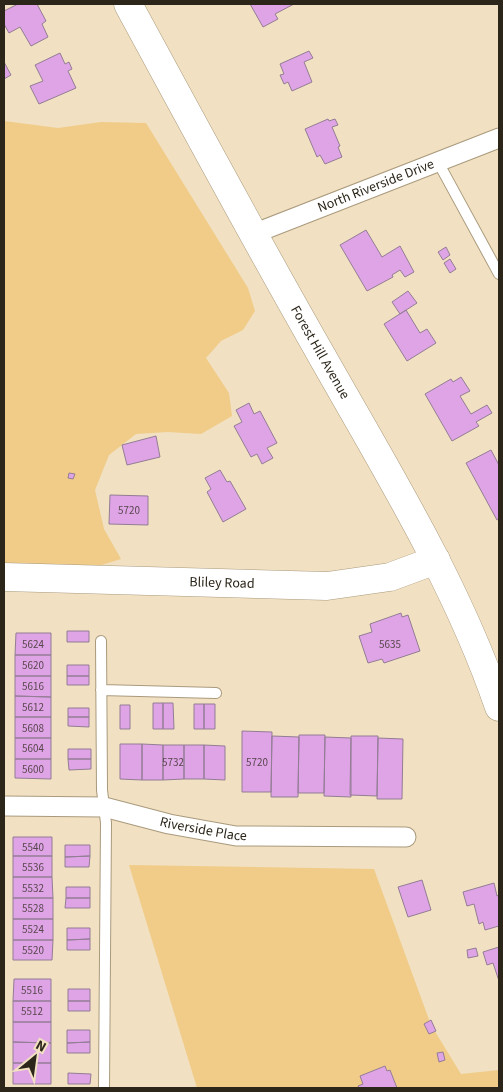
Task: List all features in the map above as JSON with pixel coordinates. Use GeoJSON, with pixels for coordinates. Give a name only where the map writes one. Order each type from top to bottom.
{"type":"FeatureCollection","features":[{"type":"Feature","properties":{"kind":"main road","name":"Forest Hill Avenue"},"geometry":{"type":"LineString","coordinates":[[128,4],[253,234],[436,560],[464,618],[499,707]]}},
{"type":"Feature","properties":{"kind":"main road","name":"Bliley Road"},"geometry":{"type":"LineString","coordinates":[[4,577],[327,586],[390,577],[436,560]]}},
{"type":"Feature","properties":{"kind":"street","name":"North Riverside Drive"},"geometry":{"type":"LineString","coordinates":[[253,234],[499,138]]}},
{"type":"Feature","properties":{"kind":"street","name":"Riverside Place"},"geometry":{"type":"LineString","coordinates":[[4,806],[104,807],[168,824],[236,836],[406,837]]}},
{"type":"Feature","properties":{"kind":"lane"},"geometry":{"type":"LineString","coordinates":[[438,162],[499,274]]}},
{"type":"Feature","properties":{"kind":"lane"},"geometry":{"type":"LineString","coordinates":[[101,641],[102,790],[106,823],[104,1088]]}},
{"type":"Feature","properties":{"kind":"lane"},"geometry":{"type":"LineString","coordinates":[[101,690],[216,693]]}},
{"type":"Feature","properties":{"kind":"shaded area"},"geometry":{"type":"Polygon","coordinates":[[[4,121],[58,128],[101,122],[146,123],[248,288],[255,311],[243,330],[221,341],[206,358],[229,393],[232,416],[201,434],[167,432],[136,434],[109,455],[95,490],[104,529],[121,559],[95,567],[4,566],[4,121]]]}},
{"type":"Feature","properties":{"kind":"shaded area"},"geometry":{"type":"Polygon","coordinates":[[[129,865],[374,869],[431,1025],[461,1074],[499,1070],[499,1088],[197,1088],[129,865]]]}},
{"type":"Feature","properties":{"kind":"building"},"geometry":{"type":"Polygon","coordinates":[[[18,4],[37,4],[46,21],[42,24],[48,37],[31,46],[20,27],[9,33],[4,24],[4,11],[18,4]]]}},
{"type":"Feature","properties":{"kind":"building"},"geometry":{"type":"Polygon","coordinates":[[[250,4],[294,4],[275,14],[278,19],[263,27],[250,4]]]}},
{"type":"Feature","properties":{"kind":"building"},"geometry":{"type":"Polygon","coordinates":[[[309,51],[313,58],[304,62],[312,82],[292,91],[288,82],[284,84],[280,75],[284,74],[280,64],[309,51]]]}},
{"type":"Feature","properties":{"kind":"building"},"geometry":{"type":"Polygon","coordinates":[[[60,53],[65,64],[69,62],[72,69],[68,71],[76,88],[39,104],[30,86],[43,81],[35,65],[60,53]]]}},
{"type":"Feature","properties":{"kind":"building"},"geometry":{"type":"Polygon","coordinates":[[[4,62],[11,75],[4,79],[4,62]]]}},
{"type":"Feature","properties":{"kind":"building"},"geometry":{"type":"Polygon","coordinates":[[[328,119],[329,121],[335,119],[338,125],[332,127],[340,146],[338,147],[342,157],[325,164],[320,155],[317,157],[305,129],[328,119]]]}},
{"type":"Feature","properties":{"kind":"building"},"geometry":{"type":"Polygon","coordinates":[[[366,230],[382,257],[400,246],[414,272],[405,277],[400,270],[392,275],[393,277],[367,291],[340,245],[366,230]]]}},
{"type":"Feature","properties":{"kind":"building"},"geometry":{"type":"Polygon","coordinates":[[[446,247],[450,255],[443,260],[438,252],[446,247]]]}},
{"type":"Feature","properties":{"kind":"building"},"geometry":{"type":"Polygon","coordinates":[[[450,259],[456,269],[450,273],[444,263],[450,259]]]}},
{"type":"Feature","properties":{"kind":"building"},"geometry":{"type":"Polygon","coordinates":[[[408,291],[417,303],[400,314],[392,302],[408,291]]]}},
{"type":"Feature","properties":{"kind":"building"},"geometry":{"type":"Polygon","coordinates":[[[406,310],[420,333],[427,329],[436,343],[407,361],[384,324],[406,310]]]}},
{"type":"Feature","properties":{"kind":"building"},"geometry":{"type":"Polygon","coordinates":[[[461,377],[470,391],[460,396],[471,414],[487,405],[492,413],[476,422],[479,426],[452,441],[425,394],[451,379],[453,382],[461,377]]]}},
{"type":"Feature","properties":{"kind":"building"},"geometry":{"type":"Polygon","coordinates":[[[249,403],[254,414],[260,411],[277,443],[267,448],[273,458],[262,464],[257,454],[251,457],[234,426],[242,422],[236,410],[249,403]]]}},
{"type":"Feature","properties":{"kind":"building"},"geometry":{"type":"Polygon","coordinates":[[[156,436],[160,457],[127,465],[122,445],[156,436]]]}},
{"type":"Feature","properties":{"kind":"building"},"geometry":{"type":"Polygon","coordinates":[[[491,450],[499,465],[499,519],[497,520],[466,463],[491,450]]]}},
{"type":"Feature","properties":{"kind":"building"},"geometry":{"type":"Polygon","coordinates":[[[220,470],[227,482],[230,481],[246,509],[223,522],[207,492],[211,489],[205,478],[220,470]]]}},
{"type":"Feature","properties":{"kind":"building"},"geometry":{"type":"Polygon","coordinates":[[[69,473],[75,474],[73,479],[68,478],[69,473]]]}},
{"type":"Feature","properties":{"kind":"building"},"geometry":{"type":"Polygon","coordinates":[[[110,495],[148,496],[148,525],[109,524],[110,495]]]}},
{"type":"Feature","properties":{"kind":"building"},"geometry":{"type":"Polygon","coordinates":[[[401,613],[402,617],[408,615],[420,651],[384,663],[382,659],[368,663],[359,636],[372,632],[370,624],[401,613]]]}},
{"type":"Feature","properties":{"kind":"building"},"geometry":{"type":"Polygon","coordinates":[[[67,631],[89,631],[89,642],[67,642],[67,631]]]}},
{"type":"Feature","properties":{"kind":"building"},"geometry":{"type":"Polygon","coordinates":[[[16,633],[51,633],[51,655],[15,655],[16,633]]]}},
{"type":"Feature","properties":{"kind":"building"},"geometry":{"type":"Polygon","coordinates":[[[15,655],[51,655],[51,676],[15,676],[15,655]]]}},
{"type":"Feature","properties":{"kind":"building"},"geometry":{"type":"Polygon","coordinates":[[[67,665],[89,665],[89,676],[67,676],[67,665]]]}},
{"type":"Feature","properties":{"kind":"building"},"geometry":{"type":"Polygon","coordinates":[[[15,676],[51,676],[51,697],[15,696],[15,676]]]}},
{"type":"Feature","properties":{"kind":"building"},"geometry":{"type":"Polygon","coordinates":[[[67,676],[89,676],[89,685],[67,685],[67,676]]]}},
{"type":"Feature","properties":{"kind":"building"},"geometry":{"type":"Polygon","coordinates":[[[15,696],[51,697],[51,717],[15,717],[15,696]]]}},
{"type":"Feature","properties":{"kind":"building"},"geometry":{"type":"Polygon","coordinates":[[[153,703],[163,703],[163,729],[153,729],[153,703]]]}},
{"type":"Feature","properties":{"kind":"building"},"geometry":{"type":"Polygon","coordinates":[[[163,703],[173,703],[174,729],[163,729],[163,703]]]}},
{"type":"Feature","properties":{"kind":"building"},"geometry":{"type":"Polygon","coordinates":[[[194,704],[204,704],[204,729],[194,729],[194,704]]]}},
{"type":"Feature","properties":{"kind":"building"},"geometry":{"type":"Polygon","coordinates":[[[204,704],[215,704],[215,729],[204,729],[204,704]]]}},
{"type":"Feature","properties":{"kind":"building"},"geometry":{"type":"Polygon","coordinates":[[[120,705],[130,705],[130,729],[120,729],[120,705]]]}},
{"type":"Feature","properties":{"kind":"building"},"geometry":{"type":"Polygon","coordinates":[[[68,708],[89,708],[89,717],[68,717],[68,708]]]}},
{"type":"Feature","properties":{"kind":"building"},"geometry":{"type":"Polygon","coordinates":[[[15,717],[51,717],[51,738],[15,738],[15,717]]]}},
{"type":"Feature","properties":{"kind":"building"},"geometry":{"type":"Polygon","coordinates":[[[68,717],[89,717],[89,727],[68,726],[68,717]]]}},
{"type":"Feature","properties":{"kind":"building"},"geometry":{"type":"Polygon","coordinates":[[[242,731],[272,732],[271,792],[242,792],[242,731]]]}},
{"type":"Feature","properties":{"kind":"building"},"geometry":{"type":"Polygon","coordinates":[[[299,735],[325,735],[324,793],[298,793],[299,735]]]}},
{"type":"Feature","properties":{"kind":"building"},"geometry":{"type":"Polygon","coordinates":[[[272,736],[299,737],[298,797],[271,797],[272,736]]]}},
{"type":"Feature","properties":{"kind":"building"},"geometry":{"type":"Polygon","coordinates":[[[351,736],[378,736],[377,796],[350,795],[351,736]]]}},
{"type":"Feature","properties":{"kind":"building"},"geometry":{"type":"Polygon","coordinates":[[[325,737],[351,738],[351,797],[324,796],[325,737]]]}},
{"type":"Feature","properties":{"kind":"building"},"geometry":{"type":"Polygon","coordinates":[[[15,738],[51,738],[51,759],[15,759],[15,738]]]}},
{"type":"Feature","properties":{"kind":"building"},"geometry":{"type":"Polygon","coordinates":[[[378,738],[403,739],[402,799],[377,799],[378,738]]]}},
{"type":"Feature","properties":{"kind":"building"},"geometry":{"type":"Polygon","coordinates":[[[120,744],[142,744],[142,780],[120,779],[120,744]]]}},
{"type":"Feature","properties":{"kind":"building"},"geometry":{"type":"Polygon","coordinates":[[[142,744],[163,745],[163,780],[142,780],[142,744]]]}},
{"type":"Feature","properties":{"kind":"building"},"geometry":{"type":"Polygon","coordinates":[[[163,745],[184,745],[184,779],[163,780],[163,745]]]}},
{"type":"Feature","properties":{"kind":"building"},"geometry":{"type":"Polygon","coordinates":[[[184,745],[204,745],[204,779],[184,779],[184,745]]]}},
{"type":"Feature","properties":{"kind":"building"},"geometry":{"type":"Polygon","coordinates":[[[204,745],[225,746],[225,780],[204,779],[204,745]]]}},
{"type":"Feature","properties":{"kind":"building"},"geometry":{"type":"Polygon","coordinates":[[[68,749],[91,749],[91,759],[68,759],[68,749]]]}},
{"type":"Feature","properties":{"kind":"building"},"geometry":{"type":"Polygon","coordinates":[[[15,759],[51,759],[51,779],[15,778],[15,759]]]}},
{"type":"Feature","properties":{"kind":"building"},"geometry":{"type":"Polygon","coordinates":[[[68,759],[91,759],[91,769],[69,770],[68,759]]]}},
{"type":"Feature","properties":{"kind":"building"},"geometry":{"type":"Polygon","coordinates":[[[13,837],[52,837],[52,856],[13,856],[13,837]]]}},
{"type":"Feature","properties":{"kind":"building"},"geometry":{"type":"Polygon","coordinates":[[[65,845],[90,845],[90,856],[65,857],[65,845]]]}},
{"type":"Feature","properties":{"kind":"building"},"geometry":{"type":"Polygon","coordinates":[[[13,856],[52,856],[52,877],[13,877],[13,856]]]}},
{"type":"Feature","properties":{"kind":"building"},"geometry":{"type":"Polygon","coordinates":[[[90,856],[89,867],[65,867],[65,857],[90,856]]]}},
{"type":"Feature","properties":{"kind":"building"},"geometry":{"type":"Polygon","coordinates":[[[13,877],[52,877],[53,898],[13,898],[13,877]]]}},
{"type":"Feature","properties":{"kind":"building"},"geometry":{"type":"Polygon","coordinates":[[[422,880],[431,910],[408,917],[398,887],[422,880]]]}},
{"type":"Feature","properties":{"kind":"building"},"geometry":{"type":"Polygon","coordinates":[[[494,883],[497,896],[499,895],[499,926],[485,930],[483,922],[479,924],[474,904],[467,906],[463,892],[494,883]]]}},
{"type":"Feature","properties":{"kind":"building"},"geometry":{"type":"Polygon","coordinates":[[[66,887],[90,887],[90,898],[66,898],[66,887]]]}},
{"type":"Feature","properties":{"kind":"building"},"geometry":{"type":"Polygon","coordinates":[[[13,898],[53,898],[53,919],[13,919],[13,898]]]}},
{"type":"Feature","properties":{"kind":"building"},"geometry":{"type":"Polygon","coordinates":[[[66,898],[90,898],[90,908],[65,908],[66,898]]]}},
{"type":"Feature","properties":{"kind":"building"},"geometry":{"type":"Polygon","coordinates":[[[13,919],[53,919],[53,940],[13,940],[13,919]]]}},
{"type":"Feature","properties":{"kind":"building"},"geometry":{"type":"Polygon","coordinates":[[[67,928],[90,928],[90,939],[67,940],[67,928]]]}},
{"type":"Feature","properties":{"kind":"building"},"geometry":{"type":"Polygon","coordinates":[[[90,939],[90,950],[67,950],[67,940],[90,939]]]}},
{"type":"Feature","properties":{"kind":"building"},"geometry":{"type":"Polygon","coordinates":[[[13,940],[53,940],[52,960],[13,960],[13,940]]]}},
{"type":"Feature","properties":{"kind":"building"},"geometry":{"type":"Polygon","coordinates":[[[499,947],[499,981],[493,963],[487,965],[483,952],[499,947]]]}},
{"type":"Feature","properties":{"kind":"building"},"geometry":{"type":"Polygon","coordinates":[[[476,948],[478,956],[468,958],[467,950],[476,948]]]}},
{"type":"Feature","properties":{"kind":"building"},"geometry":{"type":"Polygon","coordinates":[[[14,979],[51,979],[51,1001],[13,1001],[14,979]]]}},
{"type":"Feature","properties":{"kind":"building"},"geometry":{"type":"Polygon","coordinates":[[[68,989],[90,989],[90,1001],[68,1001],[68,989]]]}},
{"type":"Feature","properties":{"kind":"building"},"geometry":{"type":"Polygon","coordinates":[[[13,1001],[51,1001],[51,1022],[13,1022],[13,1001]]]}},
{"type":"Feature","properties":{"kind":"building"},"geometry":{"type":"Polygon","coordinates":[[[68,1001],[90,1001],[90,1011],[68,1011],[68,1001]]]}},
{"type":"Feature","properties":{"kind":"building"},"geometry":{"type":"Polygon","coordinates":[[[431,1020],[436,1031],[429,1034],[424,1024],[431,1020]]]}},
{"type":"Feature","properties":{"kind":"building"},"geometry":{"type":"Polygon","coordinates":[[[13,1022],[51,1022],[51,1043],[13,1042],[13,1022]]]}},
{"type":"Feature","properties":{"kind":"building"},"geometry":{"type":"Polygon","coordinates":[[[67,1030],[90,1030],[90,1042],[67,1043],[67,1030]]]}},
{"type":"Feature","properties":{"kind":"building"},"geometry":{"type":"Polygon","coordinates":[[[13,1042],[51,1043],[51,1063],[13,1063],[13,1042]]]}},
{"type":"Feature","properties":{"kind":"building"},"geometry":{"type":"Polygon","coordinates":[[[90,1042],[90,1053],[67,1053],[67,1043],[90,1042]]]}},
{"type":"Feature","properties":{"kind":"building"},"geometry":{"type":"Polygon","coordinates":[[[443,1052],[445,1060],[439,1062],[437,1053],[443,1052]]]}},
{"type":"Feature","properties":{"kind":"building"},"geometry":{"type":"Polygon","coordinates":[[[13,1063],[51,1063],[51,1084],[13,1084],[13,1063]]]}},
{"type":"Feature","properties":{"kind":"building"},"geometry":{"type":"Polygon","coordinates":[[[385,1066],[387,1071],[390,1070],[397,1088],[359,1088],[358,1086],[363,1084],[360,1076],[385,1066]]]}},
{"type":"Feature","properties":{"kind":"building"},"geometry":{"type":"Polygon","coordinates":[[[68,1073],[91,1074],[90,1084],[68,1084],[68,1073]]]}}]}
